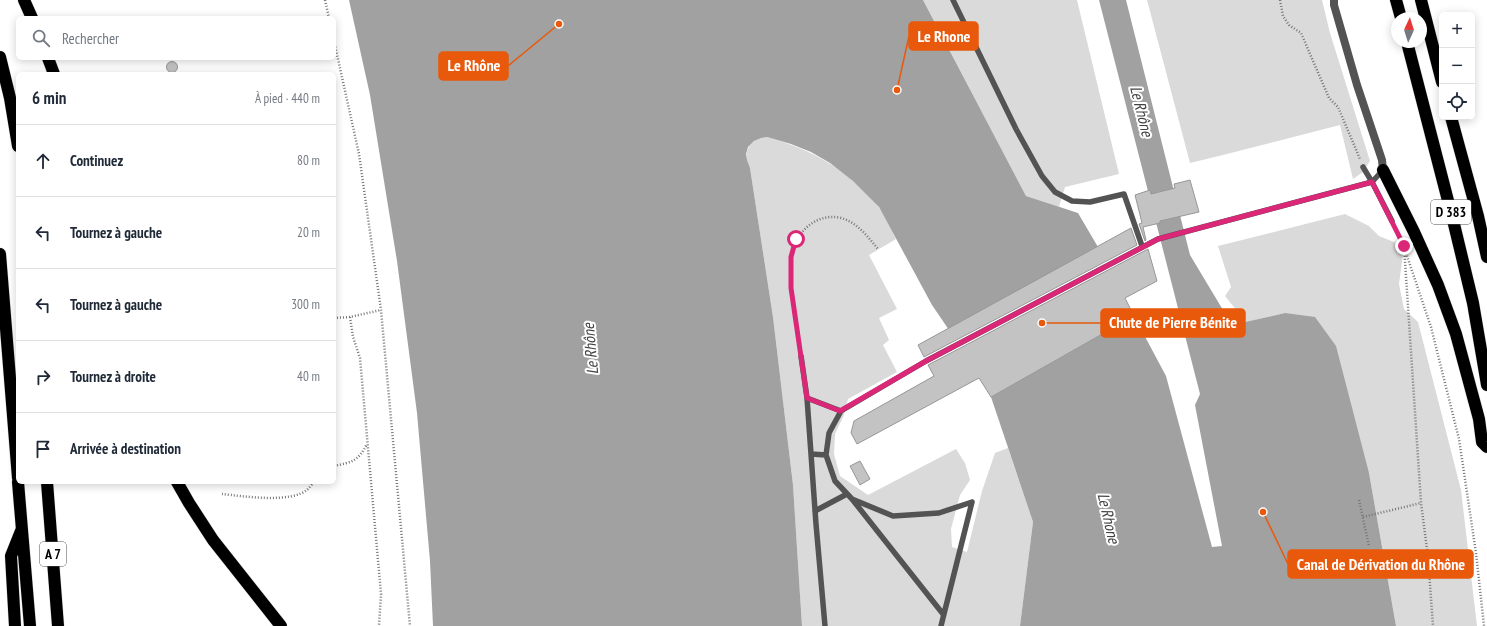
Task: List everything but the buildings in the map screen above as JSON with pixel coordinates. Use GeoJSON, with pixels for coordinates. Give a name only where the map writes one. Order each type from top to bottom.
{"type":"FeatureCollection","features":[{"type":"Feature","properties":{"kind":"highway"},"geometry":{"type":"LineString","coordinates":[[24,0],[31,16]]}},
{"type":"Feature","properties":{"kind":"highway"},"geometry":{"type":"LineString","coordinates":[[1396,0],[1399,12]]}},
{"type":"Feature","properties":{"kind":"highway"},"geometry":{"type":"LineString","coordinates":[[1421,0],[1439,70]]}},
{"type":"Feature","properties":{"kind":"highway","name":"D 383"},"geometry":{"type":"LineString","coordinates":[[1409,48],[1472,303],[1487,385]]}},
{"type":"Feature","properties":{"kind":"highway"},"geometry":{"type":"LineString","coordinates":[[0,57],[10,98],[16,134]]}},
{"type":"Feature","properties":{"kind":"highway"},"geometry":{"type":"LineString","coordinates":[[49,60],[53,72]]}},
{"type":"Feature","properties":{"kind":"highway","name":"D 383"},"geometry":{"type":"LineString","coordinates":[[1452,120],[1478,216],[1487,257]]}},
{"type":"Feature","properties":{"kind":"highway"},"geometry":{"type":"LineString","coordinates":[[1383,170],[1414,232],[1456,334],[1479,419],[1482,442],[1487,447]]}},
{"type":"Feature","properties":{"kind":"highway"},"geometry":{"type":"LineString","coordinates":[[0,254],[16,453]]}},
{"type":"Feature","properties":{"kind":"highway"},"geometry":{"type":"LineString","coordinates":[[15,626],[11,556],[22,530],[18,484]]}},
{"type":"Feature","properties":{"kind":"highway","name":"A 7"},"geometry":{"type":"LineString","coordinates":[[47,484],[58,626]]}},
{"type":"Feature","properties":{"kind":"highway"},"geometry":{"type":"LineString","coordinates":[[178,484],[213,540],[279,624]]}},
{"type":"Feature","properties":{"kind":"highway","name":"A 7"},"geometry":{"type":"LineString","coordinates":[[22,530],[30,626]]}},
{"type":"Feature","properties":{"kind":"street"},"geometry":{"type":"LineString","coordinates":[[1334,0],[1334,5],[1357,85],[1382,160],[1383,170]]}},
{"type":"Feature","properties":{"kind":"lane"},"geometry":{"type":"LineString","coordinates":[[953,0],[1016,129],[1042,176],[1056,192],[1072,201],[1090,202],[1124,194],[1142,246]]}},
{"type":"Feature","properties":{"kind":"lane"},"geometry":{"type":"LineString","coordinates":[[1363,167],[1392,221]]}},
{"type":"Feature","properties":{"kind":"lane"},"geometry":{"type":"LineString","coordinates":[[943,614],[852,499],[835,481],[826,455],[829,433],[840,411],[926,361],[1142,246],[1158,239],[1372,182],[1383,170]]}},
{"type":"Feature","properties":{"kind":"lane"},"geometry":{"type":"LineString","coordinates":[[801,356],[807,398],[825,626]]}},
{"type":"Feature","properties":{"kind":"lane"},"geometry":{"type":"LineString","coordinates":[[807,398],[840,411]]}},
{"type":"Feature","properties":{"kind":"lane"},"geometry":{"type":"LineString","coordinates":[[811,454],[826,455]]}},
{"type":"Feature","properties":{"kind":"lane"},"geometry":{"type":"LineString","coordinates":[[815,511],[847,494]]}},
{"type":"Feature","properties":{"kind":"lane"},"geometry":{"type":"LineString","coordinates":[[852,499],[893,516],[939,513],[972,502],[941,626]]}},
{"type":"Feature","properties":{"kind":"path"},"geometry":{"type":"LineString","coordinates":[[325,0],[329,16]]}},
{"type":"Feature","properties":{"kind":"path"},"geometry":{"type":"LineString","coordinates":[[1280,0],[1283,16],[1289,25],[1301,33],[1329,98],[1338,107],[1363,167]]}},
{"type":"Feature","properties":{"kind":"path"},"geometry":{"type":"LineString","coordinates":[[336,50],[359,154],[381,310],[410,626]]}},
{"type":"Feature","properties":{"kind":"path"},"geometry":{"type":"LineString","coordinates":[[801,356],[791,288],[791,257],[796,239],[809,225],[824,217],[841,218],[861,229],[878,249]]}},
{"type":"Feature","properties":{"kind":"path"},"geometry":{"type":"LineString","coordinates":[[1392,221],[1404,246],[1431,327],[1459,439],[1476,553],[1484,626]]}},
{"type":"Feature","properties":{"kind":"path"},"geometry":{"type":"LineString","coordinates":[[1404,246],[1421,503],[1428,558],[1433,626]]}},
{"type":"Feature","properties":{"kind":"path"},"geometry":{"type":"LineString","coordinates":[[336,318],[350,317],[381,310]]}},
{"type":"Feature","properties":{"kind":"path"},"geometry":{"type":"LineString","coordinates":[[350,317],[353,337],[360,358],[368,443],[381,594],[379,626]]}},
{"type":"Feature","properties":{"kind":"path"},"geometry":{"type":"LineString","coordinates":[[336,466],[349,463],[360,457],[368,443]]}},
{"type":"Feature","properties":{"kind":"path"},"geometry":{"type":"LineString","coordinates":[[222,494],[263,498],[293,496],[307,490],[312,484]]}},
{"type":"Feature","properties":{"kind":"path"},"geometry":{"type":"LineString","coordinates":[[1359,500],[1369,546]]}},
{"type":"Feature","properties":{"kind":"path"},"geometry":{"type":"LineString","coordinates":[[1363,517],[1421,503]]}},
{"type":"Feature","properties":{"kind":"shaded area"},"geometry":{"type":"Polygon","coordinates":[[[923,0],[1077,0],[1119,174],[1065,187],[1059,207],[1026,196],[923,0]]]}},
{"type":"Feature","properties":{"kind":"shaded area"},"geometry":{"type":"Polygon","coordinates":[[[1147,0],[1322,0],[1330,33],[1370,161],[1363,172],[1353,179],[1340,125],[1190,163],[1147,0]]]}},
{"type":"Feature","properties":{"kind":"shaded area"},"geometry":{"type":"Polygon","coordinates":[[[767,137],[799,148],[828,162],[854,181],[878,206],[896,239],[869,255],[897,309],[879,318],[889,340],[883,345],[897,372],[848,399],[844,415],[835,434],[834,454],[840,476],[868,495],[956,449],[965,463],[970,480],[960,495],[951,529],[952,547],[967,552],[982,491],[995,453],[1008,448],[1033,522],[1020,626],[802,626],[793,485],[773,317],[750,168],[746,157],[752,143],[761,138],[767,137]]]}},
{"type":"Feature","properties":{"kind":"shaded area"},"geometry":{"type":"Polygon","coordinates":[[[1345,214],[1369,226],[1379,236],[1404,246],[1399,284],[1404,309],[1418,322],[1461,490],[1477,626],[1396,626],[1369,473],[1285,313],[1246,322],[1225,296],[1231,287],[1218,246],[1345,214]]]}},
{"type":"Feature","properties":{"kind":"water"},"geometry":{"type":"Polygon","coordinates":[[[349,0],[923,0],[1026,196],[1078,213],[1098,247],[949,330],[932,305],[879,207],[853,181],[830,163],[811,152],[767,137],[754,141],[748,147],[746,154],[750,168],[773,317],[793,485],[802,626],[433,626],[430,561],[417,413],[397,261],[370,95],[349,0]]]}},
{"type":"Feature","properties":{"kind":"water"},"geometry":{"type":"Polygon","coordinates":[[[1099,0],[1126,0],[1190,255],[1232,325],[1285,313],[1315,317],[1336,346],[1369,473],[1396,626],[1020,626],[1033,522],[991,397],[1134,316],[1166,376],[1212,547],[1222,546],[1195,405],[1200,394],[1099,0]]]}},
{"type":"Feature","properties":{"kind":"place","name":"Le Rhône"},"geometry":{"type":"Point","coordinates":[559,24]}},
{"type":"Feature","properties":{"kind":"place","name":"Le Rhone"},"geometry":{"type":"Point","coordinates":[897,90]}},
{"type":"Feature","properties":{"kind":"place","name":"Chute de Pierre Bénite"},"geometry":{"type":"Point","coordinates":[1042,323]}},
{"type":"Feature","properties":{"kind":"place","name":"Canal de Dérivation du Rhône"},"geometry":{"type":"Point","coordinates":[1263,512]}},
{"type":"Feature","properties":{"kind":"route"},"geometry":{"type":"LineString","coordinates":[[796,239],[791,257],[791,288],[807,398],[840,411],[926,361],[1142,246],[1158,239],[1372,182],[1404,246]]}}]}
